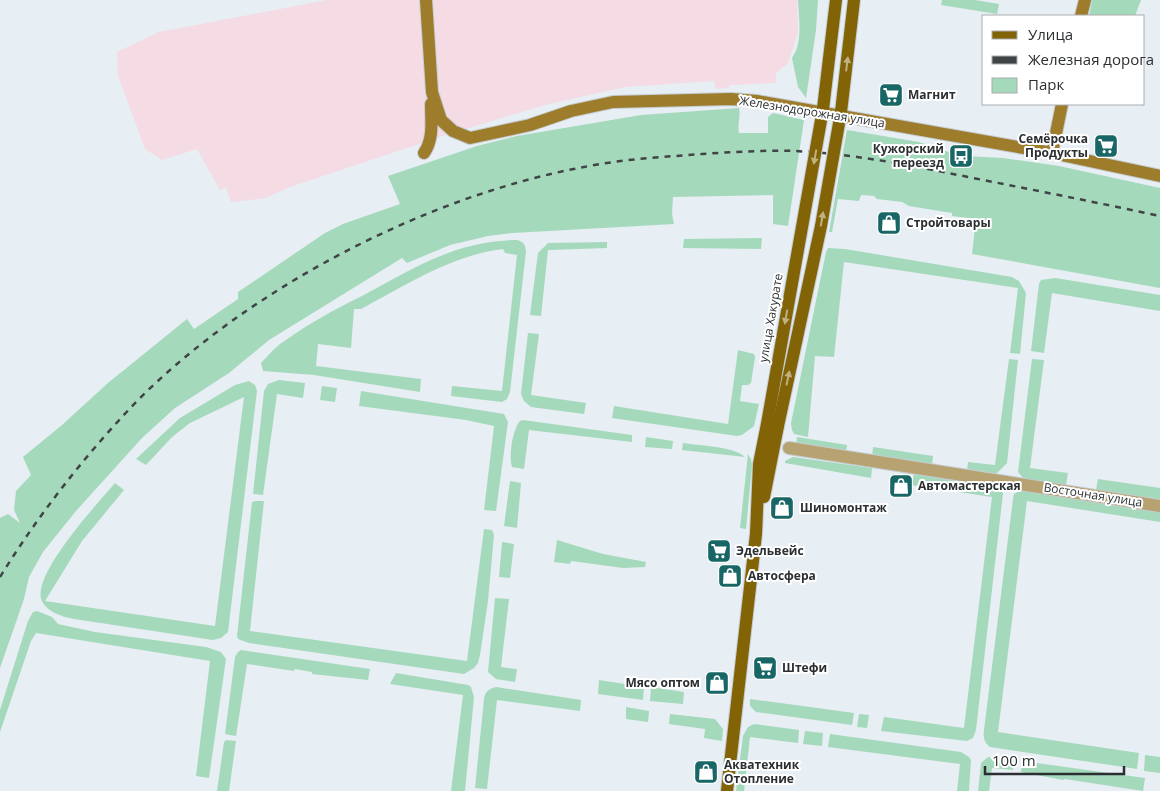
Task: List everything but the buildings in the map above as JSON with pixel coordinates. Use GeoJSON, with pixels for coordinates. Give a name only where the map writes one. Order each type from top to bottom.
{"type":"FeatureCollection","features":[{"type":"Feature","properties":{"kind":"main road","name":"Железнодорожная улица"},"geometry":{"type":"LineString","coordinates":[[426,0],[432,92],[441,120],[454,131],[470,138],[530,125],[571,111],[612,102],[731,99],[766,103],[1052,153],[1160,176]]}},
{"type":"Feature","properties":{"kind":"main road","name":"улица Хакурате"},"geometry":{"type":"LineString","coordinates":[[756,534],[770,465],[774,426],[823,109],[836,0]]}},
{"type":"Feature","properties":{"kind":"main road","name":"улица Хакурате"},"geometry":{"type":"LineString","coordinates":[[727,791],[756,534],[759,464],[774,426],[821,226],[841,112],[854,0]]}},
{"type":"Feature","properties":{"kind":"main road"},"geometry":{"type":"LineString","coordinates":[[1082,15],[1085,0]]}},
{"type":"Feature","properties":{"kind":"main road"},"geometry":{"type":"LineString","coordinates":[[424,153],[429,147],[431,137],[432,92]]}},
{"type":"Feature","properties":{"kind":"main road"},"geometry":{"type":"LineString","coordinates":[[1052,153],[1062,105]]}},
{"type":"Feature","properties":{"kind":"street"},"geometry":{"type":"LineString","coordinates":[[770,465],[775,455],[789,448],[778,435],[774,426]]}},
{"type":"Feature","properties":{"kind":"street","name":"Восточная улица"},"geometry":{"type":"LineString","coordinates":[[789,448],[1160,506]]}},
{"type":"Feature","properties":{"kind":"shaded area"},"geometry":{"type":"Polygon","coordinates":[[[327,0],[797,0],[798,32],[788,63],[776,73],[776,83],[730,85],[728,88],[716,89],[714,81],[625,87],[545,105],[452,133],[290,187],[266,198],[231,202],[226,187],[220,190],[197,149],[162,160],[145,149],[118,76],[117,52],[159,32],[327,0]]]}},
{"type":"Feature","properties":{"kind":"green space"},"geometry":{"type":"Polygon","coordinates":[[[798,0],[818,0],[816,30],[806,98],[798,87],[792,58],[799,38],[798,0]]]}},
{"type":"Feature","properties":{"kind":"green space"},"geometry":{"type":"Polygon","coordinates":[[[942,0],[975,0],[999,4],[997,14],[941,5],[942,0]]]}},
{"type":"Feature","properties":{"kind":"green space"},"geometry":{"type":"Polygon","coordinates":[[[1092,0],[1141,0],[1135,15],[1089,15],[1092,0]]]}},
{"type":"Feature","properties":{"kind":"green space"},"geometry":{"type":"Polygon","coordinates":[[[739,108],[739,133],[768,133],[768,117],[773,113],[804,120],[788,226],[773,224],[773,195],[673,197],[672,214],[674,224],[488,236],[450,245],[407,263],[402,258],[269,340],[229,373],[175,408],[142,438],[76,511],[43,552],[29,577],[24,599],[0,668],[0,518],[8,514],[20,523],[14,510],[16,491],[31,475],[23,457],[108,383],[187,319],[194,329],[238,299],[238,292],[325,233],[343,224],[400,204],[388,176],[477,146],[517,136],[641,115],[739,108]]]}},
{"type":"Feature","properties":{"kind":"green space"},"geometry":{"type":"Polygon","coordinates":[[[847,130],[919,142],[958,155],[958,159],[965,160],[966,156],[1003,158],[1059,166],[1160,188],[1160,288],[972,254],[976,219],[952,216],[952,213],[909,206],[902,202],[877,199],[874,196],[861,195],[859,201],[838,199],[832,232],[829,232],[847,130]]]}},
{"type":"Feature","properties":{"kind":"green space"},"geometry":{"type":"Polygon","coordinates":[[[762,238],[761,249],[683,248],[684,239],[762,238]]]}},
{"type":"Feature","properties":{"kind":"green space"},"geometry":{"type":"Polygon","coordinates":[[[517,240],[524,244],[526,251],[510,392],[507,399],[502,402],[451,396],[452,386],[502,391],[517,255],[505,253],[503,249],[484,252],[448,264],[361,309],[354,309],[351,348],[318,344],[316,366],[421,379],[420,392],[314,375],[263,371],[261,363],[277,346],[292,335],[418,266],[474,245],[517,240]]]}},
{"type":"Feature","properties":{"kind":"green space"},"geometry":{"type":"Polygon","coordinates":[[[607,242],[607,248],[548,250],[541,316],[530,315],[538,253],[548,243],[607,242]]]}},
{"type":"Feature","properties":{"kind":"green space"},"geometry":{"type":"Polygon","coordinates":[[[828,248],[845,249],[1012,277],[1019,281],[1026,293],[1020,354],[1010,353],[1018,288],[844,262],[834,357],[815,356],[808,437],[794,434],[791,423],[828,248]]]}},
{"type":"Feature","properties":{"kind":"green space"},"geometry":{"type":"Polygon","coordinates":[[[1055,278],[1160,295],[1160,311],[1052,293],[1044,353],[1031,351],[1039,284],[1041,280],[1055,278]]]}},
{"type":"Feature","properties":{"kind":"green space"},"geometry":{"type":"Polygon","coordinates":[[[528,333],[539,334],[531,395],[586,403],[584,414],[531,407],[524,401],[521,394],[528,333]]]}},
{"type":"Feature","properties":{"kind":"green space"},"geometry":{"type":"Polygon","coordinates":[[[738,350],[754,354],[755,357],[751,383],[742,385],[740,401],[759,404],[754,426],[742,435],[737,436],[612,418],[614,406],[728,424],[738,350]]]}},
{"type":"Feature","properties":{"kind":"green space"},"geometry":{"type":"Polygon","coordinates":[[[1009,359],[1018,360],[1007,463],[996,474],[967,471],[968,462],[995,465],[1009,359]]]}},
{"type":"Feature","properties":{"kind":"green space"},"geometry":{"type":"Polygon","coordinates":[[[1032,359],[1044,360],[1030,468],[1068,473],[1066,485],[1024,479],[1018,472],[1032,359]]]}},
{"type":"Feature","properties":{"kind":"green space"},"geometry":{"type":"Polygon","coordinates":[[[279,380],[305,383],[303,398],[277,394],[263,495],[253,494],[264,391],[268,384],[279,380]]]}},
{"type":"Feature","properties":{"kind":"green space"},"geometry":{"type":"Polygon","coordinates":[[[249,381],[255,385],[257,391],[228,632],[221,638],[213,640],[74,619],[51,611],[44,605],[41,590],[55,558],[81,523],[115,483],[124,490],[82,541],[45,601],[215,626],[244,397],[190,423],[172,437],[146,465],[136,459],[180,418],[235,385],[249,381]]]}},
{"type":"Feature","properties":{"kind":"green space"},"geometry":{"type":"Polygon","coordinates":[[[322,386],[337,388],[335,402],[320,400],[322,386]]]}},
{"type":"Feature","properties":{"kind":"green space"},"geometry":{"type":"Polygon","coordinates":[[[361,391],[504,414],[508,422],[496,511],[484,510],[494,426],[466,420],[359,406],[361,391]]]}},
{"type":"Feature","properties":{"kind":"green space"},"geometry":{"type":"Polygon","coordinates":[[[523,420],[632,435],[632,442],[529,430],[524,469],[512,467],[511,450],[513,437],[517,425],[523,420]]]}},
{"type":"Feature","properties":{"kind":"green space"},"geometry":{"type":"Polygon","coordinates":[[[646,437],[673,441],[672,449],[645,447],[646,437]]]}},
{"type":"Feature","properties":{"kind":"green space"},"geometry":{"type":"Polygon","coordinates":[[[797,437],[847,445],[846,452],[796,445],[797,437]]]}},
{"type":"Feature","properties":{"kind":"green space"},"geometry":{"type":"Polygon","coordinates":[[[683,443],[725,449],[740,453],[745,457],[682,450],[683,443]]]}},
{"type":"Feature","properties":{"kind":"green space"},"geometry":{"type":"Polygon","coordinates":[[[873,447],[933,456],[932,465],[872,457],[873,447]]]}},
{"type":"Feature","properties":{"kind":"green space"},"geometry":{"type":"Polygon","coordinates":[[[748,454],[752,465],[746,529],[740,528],[748,454]]]}},
{"type":"Feature","properties":{"kind":"green space"},"geometry":{"type":"Polygon","coordinates":[[[793,457],[872,468],[871,478],[785,463],[785,461],[793,457]]]}},
{"type":"Feature","properties":{"kind":"green space"},"geometry":{"type":"Polygon","coordinates":[[[914,474],[995,486],[999,487],[1003,493],[976,730],[973,738],[967,741],[881,731],[884,717],[964,728],[992,497],[912,485],[914,474]]]}},
{"type":"Feature","properties":{"kind":"green space"},"geometry":{"type":"Polygon","coordinates":[[[1098,479],[1160,488],[1160,500],[1096,490],[1098,479]]]}},
{"type":"Feature","properties":{"kind":"green space"},"geometry":{"type":"Polygon","coordinates":[[[510,481],[521,483],[517,528],[504,526],[510,481]]]}},
{"type":"Feature","properties":{"kind":"green space"},"geometry":{"type":"Polygon","coordinates":[[[1021,490],[1160,512],[1160,522],[1027,501],[998,732],[1139,753],[1137,769],[990,747],[984,740],[1013,499],[1014,494],[1021,490]]]}},
{"type":"Feature","properties":{"kind":"green space"},"geometry":{"type":"Polygon","coordinates":[[[264,501],[250,631],[467,661],[484,529],[492,530],[494,535],[488,601],[478,663],[464,674],[249,643],[238,639],[252,502],[264,501]]]}},
{"type":"Feature","properties":{"kind":"green space"},"geometry":{"type":"Polygon","coordinates":[[[557,540],[603,554],[646,562],[645,567],[623,568],[571,561],[570,564],[554,562],[557,540]]]}},
{"type":"Feature","properties":{"kind":"green space"},"geometry":{"type":"Polygon","coordinates":[[[502,542],[514,544],[510,578],[499,577],[502,542]]]}},
{"type":"Feature","properties":{"kind":"green space"},"geometry":{"type":"Polygon","coordinates":[[[495,598],[509,599],[501,667],[517,669],[515,682],[496,679],[488,672],[495,598]]]}},
{"type":"Feature","properties":{"kind":"green space"},"geometry":{"type":"Polygon","coordinates":[[[37,611],[52,617],[58,624],[95,632],[206,647],[221,652],[226,659],[209,778],[196,776],[210,661],[36,633],[31,641],[0,732],[0,710],[28,621],[33,612],[37,611]]]}},
{"type":"Feature","properties":{"kind":"green space"},"geometry":{"type":"Polygon","coordinates":[[[241,650],[370,669],[368,680],[247,664],[236,736],[225,734],[235,657],[241,650]]]}},
{"type":"Feature","properties":{"kind":"green space"},"geometry":{"type":"Polygon","coordinates":[[[396,673],[471,687],[474,697],[465,791],[451,791],[463,695],[390,684],[396,673]]]}},
{"type":"Feature","properties":{"kind":"green space"},"geometry":{"type":"Polygon","coordinates":[[[599,680],[644,687],[643,700],[598,694],[599,680]]]}},
{"type":"Feature","properties":{"kind":"green space"},"geometry":{"type":"Polygon","coordinates":[[[496,687],[581,700],[580,711],[497,700],[487,789],[475,788],[485,694],[496,687]]]}},
{"type":"Feature","properties":{"kind":"green space"},"geometry":{"type":"Polygon","coordinates":[[[651,687],[684,692],[683,704],[650,701],[651,687]]]}},
{"type":"Feature","properties":{"kind":"green space"},"geometry":{"type":"Polygon","coordinates":[[[750,699],[854,713],[852,725],[756,712],[750,706],[750,699]]]}},
{"type":"Feature","properties":{"kind":"green space"},"geometry":{"type":"Polygon","coordinates":[[[626,707],[649,711],[648,722],[626,719],[626,707]]]}},
{"type":"Feature","properties":{"kind":"green space"},"geometry":{"type":"Polygon","coordinates":[[[670,714],[715,719],[723,729],[722,741],[704,738],[705,729],[669,724],[670,714]]]}},
{"type":"Feature","properties":{"kind":"green space"},"geometry":{"type":"Polygon","coordinates":[[[859,714],[869,715],[867,728],[857,727],[859,714]]]}},
{"type":"Feature","properties":{"kind":"green space"},"geometry":{"type":"Polygon","coordinates":[[[754,724],[799,730],[798,743],[750,737],[744,791],[736,791],[743,736],[748,727],[754,724]]]}},
{"type":"Feature","properties":{"kind":"green space"},"geometry":{"type":"Polygon","coordinates":[[[805,731],[823,733],[822,746],[803,744],[805,731]]]}},
{"type":"Feature","properties":{"kind":"green space"},"geometry":{"type":"Polygon","coordinates":[[[830,734],[961,752],[971,760],[969,791],[957,791],[960,764],[828,747],[830,734]]]}},
{"type":"Feature","properties":{"kind":"green space"},"geometry":{"type":"Polygon","coordinates":[[[226,740],[236,741],[229,791],[217,791],[224,742],[226,740]]]}},
{"type":"Feature","properties":{"kind":"green space"},"geometry":{"type":"Polygon","coordinates":[[[1145,755],[1160,757],[1160,773],[1144,771],[1145,755]]]}},
{"type":"Feature","properties":{"kind":"green space"},"geometry":{"type":"Polygon","coordinates":[[[988,757],[1014,759],[1013,770],[992,768],[989,791],[978,791],[981,763],[988,757]]]}},
{"type":"Feature","properties":{"kind":"green space"},"geometry":{"type":"Polygon","coordinates":[[[1022,761],[1145,778],[1143,791],[1021,772],[1022,761]]]}},
{"type":"Feature","properties":{"kind":"railway"},"geometry":{"type":"LineString","coordinates":[[0,577],[31,530],[82,463],[138,400],[183,359],[233,320],[287,284],[344,252],[404,224],[464,200],[524,181],[584,167],[628,160],[737,152],[795,151],[841,155],[910,166],[1160,216]]}},
{"type":"Feature","properties":{"kind":"place","name":"Магнит"},"geometry":{"type":"Point","coordinates":[891,95]}},
{"type":"Feature","properties":{"kind":"place","name":"Семёрочка Продукты"},"geometry":{"type":"Point","coordinates":[1106,146]}},
{"type":"Feature","properties":{"kind":"place","name":"Кужорский переезд"},"geometry":{"type":"Point","coordinates":[961,156]}},
{"type":"Feature","properties":{"kind":"place","name":"Стройтовары"},"geometry":{"type":"Point","coordinates":[889,223]}},
{"type":"Feature","properties":{"kind":"place","name":"Автомастерская"},"geometry":{"type":"Point","coordinates":[901,486]}},
{"type":"Feature","properties":{"kind":"place","name":"Шиномонтаж"},"geometry":{"type":"Point","coordinates":[782,508]}},
{"type":"Feature","properties":{"kind":"place","name":"Эдельвейс"},"geometry":{"type":"Point","coordinates":[719,551]}},
{"type":"Feature","properties":{"kind":"place","name":"Автосфера"},"geometry":{"type":"Point","coordinates":[730,576]}},
{"type":"Feature","properties":{"kind":"place","name":"Штефи"},"geometry":{"type":"Point","coordinates":[765,668]}},
{"type":"Feature","properties":{"kind":"place","name":"Мясо оптом"},"geometry":{"type":"Point","coordinates":[717,683]}},
{"type":"Feature","properties":{"kind":"place","name":"Акватехник Отопление"},"geometry":{"type":"Point","coordinates":[706,772]}}]}
